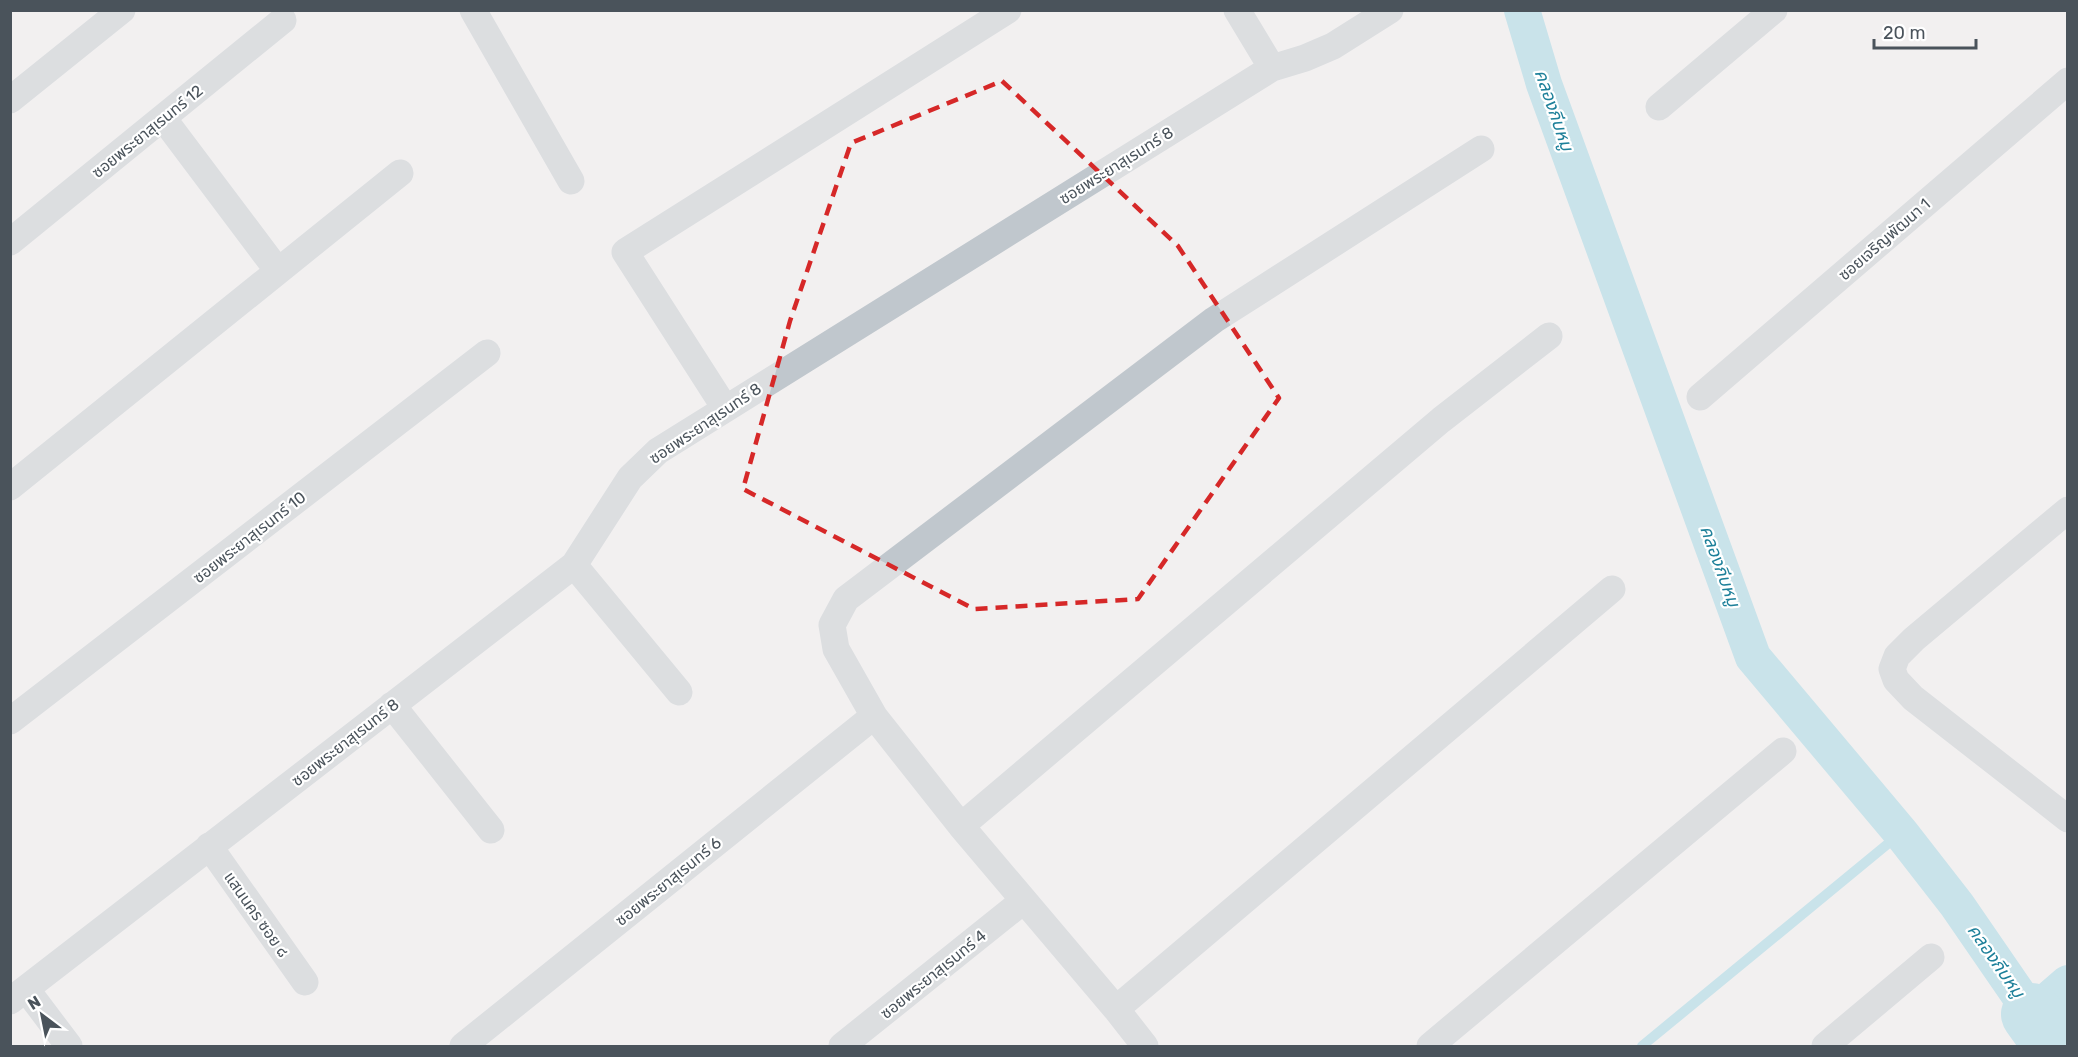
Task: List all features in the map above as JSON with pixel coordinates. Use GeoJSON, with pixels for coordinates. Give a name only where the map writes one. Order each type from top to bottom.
{"type":"FeatureCollection","features":[{"type":"Feature","properties":{"kind":"street"},"geometry":{"type":"LineString","coordinates":[[10,100],[122,10]]}},
{"type":"Feature","properties":{"kind":"street"},"geometry":{"type":"LineString","coordinates":[[473,10],[571,181]]}},
{"type":"Feature","properties":{"kind":"street"},"geometry":{"type":"LineString","coordinates":[[726,408],[625,252],[1008,10]]}},
{"type":"Feature","properties":{"kind":"street"},"geometry":{"type":"LineString","coordinates":[[1237,10],[1272,68]]}},
{"type":"Feature","properties":{"kind":"street","name":"ซอยพระยาสุเรนทร์ 8"},"geometry":{"type":"LineString","coordinates":[[18,995],[574,565],[630,478],[658,451],[1272,68],[1333,46],[1390,10]]}},
{"type":"Feature","properties":{"kind":"street"},"geometry":{"type":"LineString","coordinates":[[1659,107],[1774,10]]}},
{"type":"Feature","properties":{"kind":"street","name":"ซอยพระยาสุเรนทร์ 12"},"geometry":{"type":"LineString","coordinates":[[10,242],[282,20]]}},
{"type":"Feature","properties":{"kind":"street","name":"ซอยเจริญพัฒนา 1"},"geometry":{"type":"LineString","coordinates":[[1700,397],[2067,81]]}},
{"type":"Feature","properties":{"kind":"street"},"geometry":{"type":"LineString","coordinates":[[163,118],[278,271]]}},
{"type":"Feature","properties":{"kind":"street"},"geometry":{"type":"LineString","coordinates":[[1145,1047],[1116,1009],[1023,901],[874,716],[836,649],[832,625],[846,599],[1214,320],[1481,149]]}},
{"type":"Feature","properties":{"kind":"street"},"geometry":{"type":"LineString","coordinates":[[10,487],[400,173]]}},
{"type":"Feature","properties":{"kind":"street"},"geometry":{"type":"LineString","coordinates":[[962,826],[1441,420],[1549,336]]}},
{"type":"Feature","properties":{"kind":"street","name":"ซอยพระยาสุเรนทร์ 10"},"geometry":{"type":"LineString","coordinates":[[10,721],[487,352]]}},
{"type":"Feature","properties":{"kind":"street"},"geometry":{"type":"LineString","coordinates":[[2067,510],[1914,639],[1897,657],[1892,669],[1896,680],[1913,698],[2067,819]]}},
{"type":"Feature","properties":{"kind":"street"},"geometry":{"type":"LineString","coordinates":[[574,565],[680,692]]}},
{"type":"Feature","properties":{"kind":"street"},"geometry":{"type":"LineString","coordinates":[[1116,1009],[1612,589]]}},
{"type":"Feature","properties":{"kind":"street"},"geometry":{"type":"LineString","coordinates":[[392,705],[491,830]]}},
{"type":"Feature","properties":{"kind":"street","name":"ซอยพระยาสุเรนทร์ 6"},"geometry":{"type":"LineString","coordinates":[[463,1047],[874,716]]}},
{"type":"Feature","properties":{"kind":"street"},"geometry":{"type":"LineString","coordinates":[[1430,1047],[1783,751]]}},
{"type":"Feature","properties":{"kind":"street","name":"แสนนคร ซอย ๘"},"geometry":{"type":"LineString","coordinates":[[209,846],[305,982]]}},
{"type":"Feature","properties":{"kind":"street","name":"ซอยพระยาสุเรนทร์ 4"},"geometry":{"type":"LineString","coordinates":[[842,1047],[1023,901]]}},
{"type":"Feature","properties":{"kind":"street"},"geometry":{"type":"LineString","coordinates":[[1825,1047],[1931,957]]}},
{"type":"Feature","properties":{"kind":"street"},"geometry":{"type":"LineString","coordinates":[[18,995],[69,1047]]}},
{"type":"Feature","properties":{"kind":"highlighted area"},"geometry":{"type":"Polygon","coordinates":[[[1002,81],[1178,246],[1279,398],[1138,599],[974,609],[743,489],[790,321],[851,143],[1002,81]]]}},
{"type":"Feature","properties":{"kind":"waterway","name":"คลองกีบหมู"},"geometry":{"type":"LineString","coordinates":[[1522,10],[1544,84],[1753,657],[1901,833],[1957,905],[2032,1014],[2068,983]]}},
{"type":"Feature","properties":{"kind":"waterway"},"geometry":{"type":"LineString","coordinates":[[1642,1046],[1901,833]]}},
{"type":"Feature","properties":{"kind":"waterway","name":"คลองกีบหมู"},"geometry":{"type":"LineString","coordinates":[[2032,1014],[2055,1046]]}}]}
